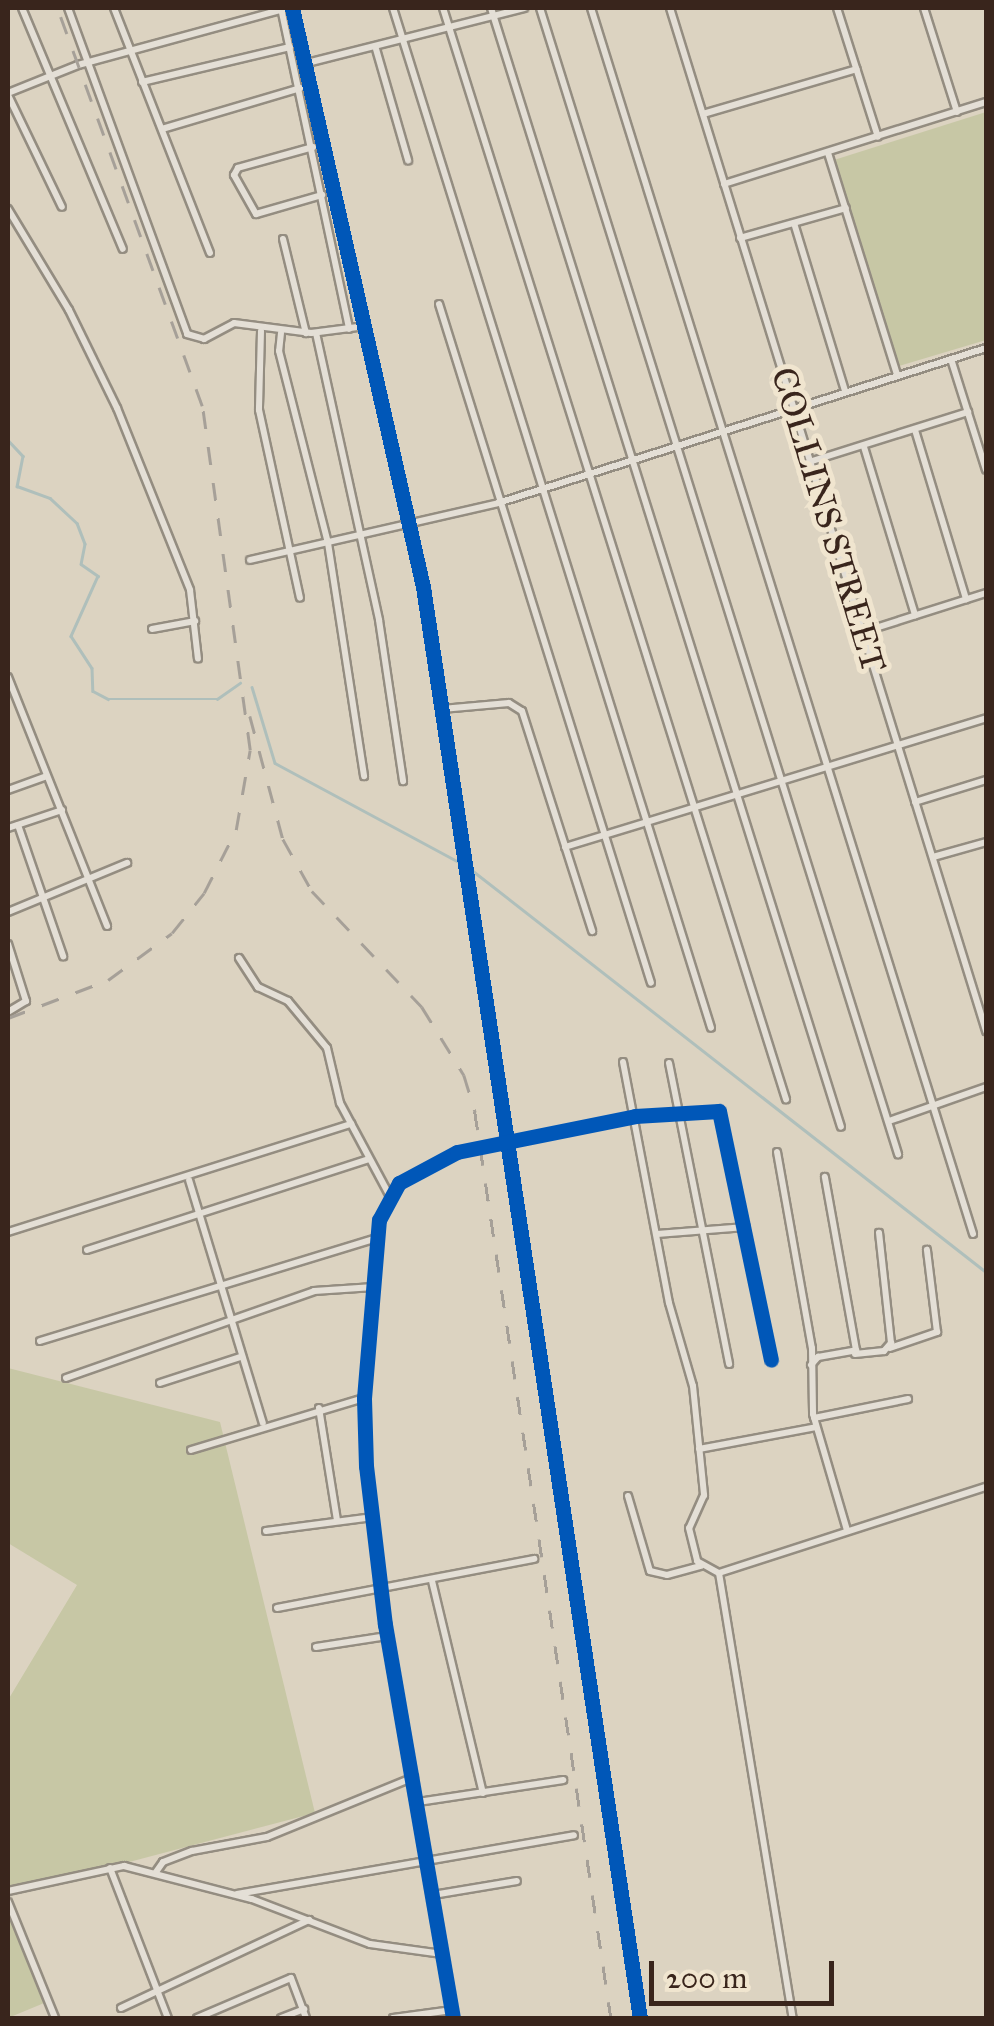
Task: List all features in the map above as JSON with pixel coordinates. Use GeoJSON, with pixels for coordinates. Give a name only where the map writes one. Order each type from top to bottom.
{"type":"FeatureCollection","features":[{"type":"Feature","properties":{"kind":"street"},"geometry":{"type":"LineString","coordinates":[[22,8],[123,249]]}},
{"type":"Feature","properties":{"kind":"street"},"geometry":{"type":"LineString","coordinates":[[68,8],[187,334],[204,339],[234,323],[261,331],[306,333],[366,326]]}},
{"type":"Feature","properties":{"kind":"street"},"geometry":{"type":"LineString","coordinates":[[114,8],[210,253]]}},
{"type":"Feature","properties":{"kind":"street"},"geometry":{"type":"LineString","coordinates":[[62,208],[8,94],[87,62],[286,8]]}},
{"type":"Feature","properties":{"kind":"street"},"geometry":{"type":"LineString","coordinates":[[286,8],[290,46],[349,328]]}},
{"type":"Feature","properties":{"kind":"street"},"geometry":{"type":"LineString","coordinates":[[286,8],[307,63],[410,526],[442,708],[640,2018]]}},
{"type":"Feature","properties":{"kind":"street"},"geometry":{"type":"LineString","coordinates":[[393,8],[650,821],[711,1028]]}},
{"type":"Feature","properties":{"kind":"street"},"geometry":{"type":"LineString","coordinates":[[443,8],[786,1099]]}},
{"type":"Feature","properties":{"kind":"street"},"geometry":{"type":"LineString","coordinates":[[307,63],[376,49],[492,12],[524,8]]}},
{"type":"Feature","properties":{"kind":"street"},"geometry":{"type":"LineString","coordinates":[[540,8],[898,1154]]}},
{"type":"Feature","properties":{"kind":"street"},"geometry":{"type":"LineString","coordinates":[[590,8],[974,1234]]}},
{"type":"Feature","properties":{"kind":"street","name":"COLLINS STREET"},"geometry":{"type":"LineString","coordinates":[[670,8],[986,1026]]}},
{"type":"Feature","properties":{"kind":"street"},"geometry":{"type":"LineString","coordinates":[[837,8],[878,137]]}},
{"type":"Feature","properties":{"kind":"street"},"geometry":{"type":"LineString","coordinates":[[924,8],[956,112]]}},
{"type":"Feature","properties":{"kind":"street"},"geometry":{"type":"LineString","coordinates":[[492,12],[840,1127]]}},
{"type":"Feature","properties":{"kind":"street"},"geometry":{"type":"LineString","coordinates":[[142,82],[290,46]]}},
{"type":"Feature","properties":{"kind":"street"},"geometry":{"type":"LineString","coordinates":[[376,49],[408,160]]}},
{"type":"Feature","properties":{"kind":"street"},"geometry":{"type":"LineString","coordinates":[[703,114],[857,70]]}},
{"type":"Feature","properties":{"kind":"street"},"geometry":{"type":"LineString","coordinates":[[162,129],[300,88]]}},
{"type":"Feature","properties":{"kind":"street"},"geometry":{"type":"LineString","coordinates":[[724,184],[986,102]]}},
{"type":"Feature","properties":{"kind":"street"},"geometry":{"type":"LineString","coordinates":[[313,147],[238,168],[234,175],[256,214],[322,195]]}},
{"type":"Feature","properties":{"kind":"street"},"geometry":{"type":"LineString","coordinates":[[828,153],[897,375]]}},
{"type":"Feature","properties":{"kind":"street"},"geometry":{"type":"LineString","coordinates":[[740,238],[846,208]]}},
{"type":"Feature","properties":{"kind":"street"},"geometry":{"type":"LineString","coordinates":[[8,209],[98,366],[190,590],[198,659]]}},
{"type":"Feature","properties":{"kind":"street"},"geometry":{"type":"LineString","coordinates":[[794,223],[845,391]]}},
{"type":"Feature","properties":{"kind":"street"},"geometry":{"type":"LineString","coordinates":[[283,239],[306,333]]}},
{"type":"Feature","properties":{"kind":"street"},"geometry":{"type":"LineString","coordinates":[[439,304],[651,983]]}},
{"type":"Feature","properties":{"kind":"street"},"geometry":{"type":"LineString","coordinates":[[261,331],[258,399],[300,598]]}},
{"type":"Feature","properties":{"kind":"street"},"geometry":{"type":"LineString","coordinates":[[281,332],[278,351],[328,543],[364,776]]}},
{"type":"Feature","properties":{"kind":"street"},"geometry":{"type":"LineString","coordinates":[[316,333],[363,536],[403,781]]}},
{"type":"Feature","properties":{"kind":"street"},"geometry":{"type":"LineString","coordinates":[[250,560],[498,503],[986,348]]}},
{"type":"Feature","properties":{"kind":"street"},"geometry":{"type":"LineString","coordinates":[[950,359],[986,470]]}},
{"type":"Feature","properties":{"kind":"street"},"geometry":{"type":"LineString","coordinates":[[810,462],[968,412]]}},
{"type":"Feature","properties":{"kind":"street"},"geometry":{"type":"LineString","coordinates":[[915,430],[966,599]]}},
{"type":"Feature","properties":{"kind":"street"},"geometry":{"type":"LineString","coordinates":[[864,446],[915,614]]}},
{"type":"Feature","properties":{"kind":"street"},"geometry":{"type":"LineString","coordinates":[[863,632],[986,593]]}},
{"type":"Feature","properties":{"kind":"street"},"geometry":{"type":"LineString","coordinates":[[152,629],[195,621]]}},
{"type":"Feature","properties":{"kind":"street"},"geometry":{"type":"LineString","coordinates":[[8,678],[62,810],[85,881],[107,926]]}},
{"type":"Feature","properties":{"kind":"street"},"geometry":{"type":"LineString","coordinates":[[442,708],[519,706],[592,930]]}},
{"type":"Feature","properties":{"kind":"street"},"geometry":{"type":"LineString","coordinates":[[565,847],[986,718]]}},
{"type":"Feature","properties":{"kind":"street"},"geometry":{"type":"LineString","coordinates":[[8,790],[47,776]]}},
{"type":"Feature","properties":{"kind":"street"},"geometry":{"type":"LineString","coordinates":[[915,802],[986,780]]}},
{"type":"Feature","properties":{"kind":"street"},"geometry":{"type":"LineString","coordinates":[[8,828],[62,810]]}},
{"type":"Feature","properties":{"kind":"street"},"geometry":{"type":"LineString","coordinates":[[18,825],[63,956]]}},
{"type":"Feature","properties":{"kind":"street"},"geometry":{"type":"LineString","coordinates":[[933,857],[986,842]]}},
{"type":"Feature","properties":{"kind":"street"},"geometry":{"type":"LineString","coordinates":[[8,912],[127,863]]}},
{"type":"Feature","properties":{"kind":"street"},"geometry":{"type":"LineString","coordinates":[[8,944],[26,1002],[8,1012]]}},
{"type":"Feature","properties":{"kind":"street"},"geometry":{"type":"LineString","coordinates":[[239,958],[258,987],[288,1001],[327,1048],[351,1124],[391,1198]]}},
{"type":"Feature","properties":{"kind":"street"},"geometry":{"type":"LineString","coordinates":[[624,1062],[669,1303],[688,1355],[704,1495],[688,1528],[700,1566]]}},
{"type":"Feature","properties":{"kind":"street"},"geometry":{"type":"LineString","coordinates":[[669,1063],[728,1364]]}},
{"type":"Feature","properties":{"kind":"street"},"geometry":{"type":"LineString","coordinates":[[889,1121],[986,1087]]}},
{"type":"Feature","properties":{"kind":"street"},"geometry":{"type":"LineString","coordinates":[[393,2018],[452,2014],[387,1636],[364,1398],[380,1258],[376,1238],[391,1198],[418,1169],[508,1141],[635,1116],[723,1114],[771,1360]]}},
{"type":"Feature","properties":{"kind":"street"},"geometry":{"type":"LineString","coordinates":[[8,1232],[188,1180],[351,1124]]}},
{"type":"Feature","properties":{"kind":"street"},"geometry":{"type":"LineString","coordinates":[[777,1152],[811,1366],[815,1422],[847,1530]]}},
{"type":"Feature","properties":{"kind":"street"},"geometry":{"type":"LineString","coordinates":[[88,1250],[368,1159]]}},
{"type":"Feature","properties":{"kind":"street"},"geometry":{"type":"LineString","coordinates":[[825,1177],[855,1354]]}},
{"type":"Feature","properties":{"kind":"street"},"geometry":{"type":"LineString","coordinates":[[188,1180],[228,1320],[264,1424]]}},
{"type":"Feature","properties":{"kind":"street"},"geometry":{"type":"LineString","coordinates":[[657,1234],[746,1226]]}},
{"type":"Feature","properties":{"kind":"street"},"geometry":{"type":"LineString","coordinates":[[879,1233],[890,1348]]}},
{"type":"Feature","properties":{"kind":"street"},"geometry":{"type":"LineString","coordinates":[[40,1341],[376,1238]]}},
{"type":"Feature","properties":{"kind":"street"},"geometry":{"type":"LineString","coordinates":[[811,1366],[818,1357],[890,1348],[937,1332],[927,1250]]}},
{"type":"Feature","properties":{"kind":"street"},"geometry":{"type":"LineString","coordinates":[[66,1378],[314,1291],[374,1287]]}},
{"type":"Feature","properties":{"kind":"street"},"geometry":{"type":"LineString","coordinates":[[160,1383],[240,1357]]}},
{"type":"Feature","properties":{"kind":"street"},"geometry":{"type":"LineString","coordinates":[[191,1450],[264,1424],[364,1398]]}},
{"type":"Feature","properties":{"kind":"street"},"geometry":{"type":"LineString","coordinates":[[700,1448],[908,1399]]}},
{"type":"Feature","properties":{"kind":"street"},"geometry":{"type":"LineString","coordinates":[[319,1408],[337,1522]]}},
{"type":"Feature","properties":{"kind":"street"},"geometry":{"type":"LineString","coordinates":[[628,1496],[650,1570],[667,1575],[700,1566],[718,1574],[986,1487]]}},
{"type":"Feature","properties":{"kind":"street"},"geometry":{"type":"LineString","coordinates":[[266,1532],[373,1517]]}},
{"type":"Feature","properties":{"kind":"street"},"geometry":{"type":"LineString","coordinates":[[277,1608],[534,1559]]}},
{"type":"Feature","properties":{"kind":"street"},"geometry":{"type":"LineString","coordinates":[[718,1574],[792,2018]]}},
{"type":"Feature","properties":{"kind":"street"},"geometry":{"type":"LineString","coordinates":[[432,1581],[483,1793]]}},
{"type":"Feature","properties":{"kind":"street"},"geometry":{"type":"LineString","coordinates":[[316,1647],[387,1636]]}},
{"type":"Feature","properties":{"kind":"street"},"geometry":{"type":"LineString","coordinates":[[156,1872],[162,1862],[192,1851],[267,1837],[414,1777]]}},
{"type":"Feature","properties":{"kind":"street"},"geometry":{"type":"LineString","coordinates":[[418,1802],[563,1780]]}},
{"type":"Feature","properties":{"kind":"street"},"geometry":{"type":"LineString","coordinates":[[236,1894],[574,1835]]}},
{"type":"Feature","properties":{"kind":"street"},"geometry":{"type":"LineString","coordinates":[[110,1868],[168,2018]]}},
{"type":"Feature","properties":{"kind":"street"},"geometry":{"type":"LineString","coordinates":[[8,1892],[110,1868],[156,1872],[236,1894],[370,1944],[442,1954]]}},
{"type":"Feature","properties":{"kind":"street"},"geometry":{"type":"LineString","coordinates":[[433,1896],[517,1881]]}},
{"type":"Feature","properties":{"kind":"street"},"geometry":{"type":"LineString","coordinates":[[8,1902],[54,2018]]}},
{"type":"Feature","properties":{"kind":"street"},"geometry":{"type":"LineString","coordinates":[[122,2008],[310,1920]]}},
{"type":"Feature","properties":{"kind":"street"},"geometry":{"type":"LineString","coordinates":[[197,2018],[292,1978],[306,2018]]}},
{"type":"Feature","properties":{"kind":"street"},"geometry":{"type":"LineString","coordinates":[[282,2018],[304,2008]]}},
{"type":"Feature","properties":{"kind":"green space"},"geometry":{"type":"Polygon","coordinates":[[[986,112],[986,340],[899,366],[834,160],[986,112]]]}},
{"type":"Feature","properties":{"kind":"green space"},"geometry":{"type":"Polygon","coordinates":[[[8,1368],[220,1422],[315,1813],[8,1894],[8,1700],[77,1585],[8,1543],[8,1368]]]}},
{"type":"Feature","properties":{"kind":"green space"},"geometry":{"type":"Polygon","coordinates":[[[8,1899],[49,2001],[8,2018],[8,1899]]]}},
{"type":"Feature","properties":{"kind":"waterway"},"geometry":{"type":"LineString","coordinates":[[8,440],[23,456],[17,486],[50,498],[77,523],[85,544],[81,564],[98,576],[71,636],[92,668],[93,691],[108,699],[217,699],[240,683]]}},
{"type":"Feature","properties":{"kind":"waterway"},"geometry":{"type":"LineString","coordinates":[[252,687],[275,763],[461,863]]}},
{"type":"Feature","properties":{"kind":"waterway"},"geometry":{"type":"LineString","coordinates":[[468,867],[986,1272]]}},
{"type":"Feature","properties":{"kind":"railway"},"geometry":{"type":"LineString","coordinates":[[8,1018],[108,980],[172,933],[204,893],[236,830],[250,750],[202,406],[57,8]]}},
{"type":"Feature","properties":{"kind":"railway"},"geometry":{"type":"LineString","coordinates":[[250,716],[283,839],[312,891],[422,1007],[464,1075],[475,1112],[611,2018]]}},
{"type":"Feature","properties":{"kind":"cycle path"},"geometry":{"type":"LineString","coordinates":[[292,8],[423,587],[640,2018]]}},
{"type":"Feature","properties":{"kind":"cycle path"},"geometry":{"type":"LineString","coordinates":[[453,2018],[385,1625],[366,1466],[364,1398],[379,1220],[399,1183],[457,1152],[635,1116],[719,1111],[771,1360]]}}]}
